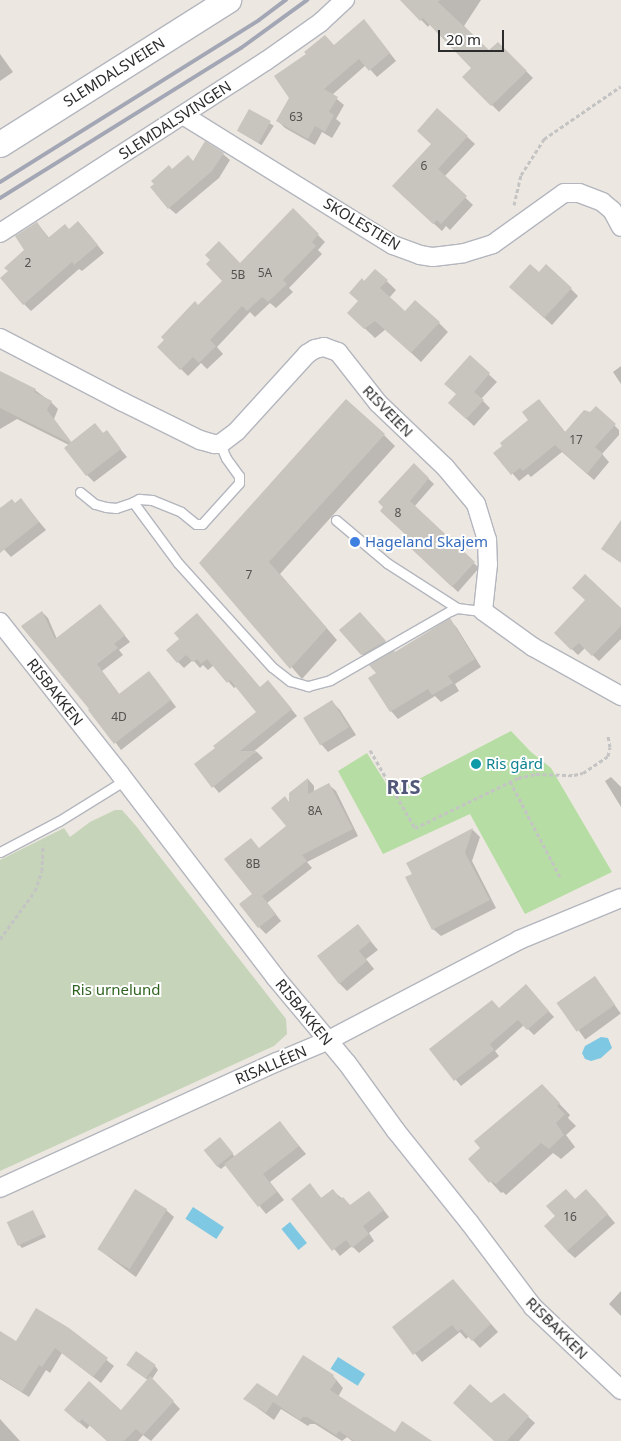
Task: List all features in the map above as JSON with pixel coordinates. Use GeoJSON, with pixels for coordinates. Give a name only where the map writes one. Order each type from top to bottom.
{"type":"FeatureCollection","features":[{"type":"Feature","properties":{"kind":"main road","name":"SLEMDALSVEIEN"},"geometry":{"type":"LineString","coordinates":[[0,144],[228,0]]}},
{"type":"Feature","properties":{"kind":"street","name":"SLEMDALSVINGEN"},"geometry":{"type":"LineString","coordinates":[[0,233],[294,43],[345,0]]}},
{"type":"Feature","properties":{"kind":"street","name":"SKOLESTIEN"},"geometry":{"type":"LineString","coordinates":[[183,115],[394,245],[407,251],[433,257],[464,253],[493,244],[564,192],[579,193],[602,202],[612,210],[621,227]]}},
{"type":"Feature","properties":{"kind":"street"},"geometry":{"type":"LineString","coordinates":[[0,338],[200,440],[220,444]]}},
{"type":"Feature","properties":{"kind":"street","name":"RISVEIEN"},"geometry":{"type":"LineString","coordinates":[[220,444],[236,431],[307,354],[315,349],[324,347],[338,352],[378,403],[445,467],[476,504],[483,520],[487,547],[488,564],[483,611]]}},
{"type":"Feature","properties":{"kind":"street"},"geometry":{"type":"LineString","coordinates":[[483,611],[533,647],[621,696]]}},
{"type":"Feature","properties":{"kind":"street","name":"RISBAKKEN"},"geometry":{"type":"LineString","coordinates":[[0,622],[125,780],[275,977],[347,1063],[396,1131],[469,1222],[533,1308],[621,1390]]}},
{"type":"Feature","properties":{"kind":"street","name":"RISALLÉEN"},"geometry":{"type":"LineString","coordinates":[[0,1188],[327,1041],[378,1016],[519,940],[621,898]]}},
{"type":"Feature","properties":{"kind":"lane"},"geometry":{"type":"LineString","coordinates":[[80,492],[95,504],[106,507],[116,508],[139,500],[152,500],[181,512],[196,524],[202,524],[239,483],[239,476],[226,458],[220,444]]}},
{"type":"Feature","properties":{"kind":"lane"},"geometry":{"type":"LineString","coordinates":[[133,502],[190,577],[272,668],[290,681],[308,686],[330,680],[457,608]]}},
{"type":"Feature","properties":{"kind":"lane"},"geometry":{"type":"LineString","coordinates":[[336,520],[387,563],[457,608],[483,611]]}},
{"type":"Feature","properties":{"kind":"lane"},"geometry":{"type":"LineString","coordinates":[[0,852],[125,780]]}},
{"type":"Feature","properties":{"kind":"path"},"geometry":{"type":"LineString","coordinates":[[513,230],[516,190],[521,174],[531,155],[544,138],[621,86]]}},
{"type":"Feature","properties":{"kind":"path"},"geometry":{"type":"LineString","coordinates":[[370,750],[415,828],[510,781],[536,774],[574,775],[583,773],[608,756],[610,747],[608,736]]}},
{"type":"Feature","properties":{"kind":"path"},"geometry":{"type":"LineString","coordinates":[[510,781],[561,879]]}},
{"type":"Feature","properties":{"kind":"path"},"geometry":{"type":"LineString","coordinates":[[0,939],[24,909],[38,885],[44,853],[41,830]]}},
{"type":"Feature","properties":{"kind":"green space"},"geometry":{"type":"Polygon","coordinates":[[[511,731],[531,752],[551,768],[612,872],[525,914],[470,814],[383,854],[338,771],[367,753],[392,793],[511,731]]]}},
{"type":"Feature","properties":{"kind":"green space","name":"Ris urnelund"},"geometry":{"type":"Polygon","coordinates":[[[115,810],[122,810],[136,826],[286,1019],[287,1034],[274,1046],[0,1171],[0,860],[64,828],[70,837],[90,822],[115,810]]]}},
{"type":"Feature","properties":{"kind":"water"},"geometry":{"type":"Polygon","coordinates":[[[601,1037],[608,1038],[612,1048],[601,1058],[591,1061],[585,1059],[582,1053],[585,1046],[601,1037]]]}},
{"type":"Feature","properties":{"kind":"water"},"geometry":{"type":"Polygon","coordinates":[[[193,1207],[224,1227],[216,1239],[185,1219],[193,1207]]]}},
{"type":"Feature","properties":{"kind":"water"},"geometry":{"type":"Polygon","coordinates":[[[290,1222],[307,1243],[298,1250],[281,1229],[290,1222]]]}},
{"type":"Feature","properties":{"kind":"water"},"geometry":{"type":"Polygon","coordinates":[[[338,1357],[365,1374],[358,1386],[331,1369],[338,1357]]]}},
{"type":"Feature","properties":{"kind":"building"},"geometry":{"type":"Polygon","coordinates":[[[400,0],[440,0],[438,2],[489,50],[498,42],[527,71],[491,106],[462,77],[471,68],[423,18],[420,21],[400,0]]]}},
{"type":"Feature","properties":{"kind":"building"},"geometry":{"type":"Polygon","coordinates":[[[364,19],[390,53],[369,71],[359,59],[324,89],[338,97],[329,112],[334,115],[325,132],[315,126],[308,139],[276,121],[289,98],[274,76],[306,54],[304,52],[325,35],[334,45],[364,19]]]}},
{"type":"Feature","properties":{"kind":"building"},"geometry":{"type":"Polygon","coordinates":[[[437,108],[468,136],[438,169],[467,196],[441,224],[437,220],[433,224],[392,186],[431,144],[417,131],[437,108]]]}},
{"type":"Feature","properties":{"kind":"building"},"geometry":{"type":"Polygon","coordinates":[[[249,109],[271,121],[259,143],[237,131],[249,109]]]}},
{"type":"Feature","properties":{"kind":"building"},"geometry":{"type":"Polygon","coordinates":[[[205,141],[224,153],[212,171],[168,209],[150,187],[154,184],[151,181],[169,165],[172,169],[188,155],[193,161],[205,141]]]}},
{"type":"Feature","properties":{"kind":"building"},"geometry":{"type":"Polygon","coordinates":[[[293,208],[319,234],[312,242],[316,246],[283,280],[287,284],[268,302],[262,297],[247,311],[242,306],[210,340],[216,346],[199,363],[193,357],[180,370],[157,347],[164,340],[161,337],[195,301],[198,305],[222,281],[206,264],[210,260],[205,255],[219,241],[240,263],[293,208]]]}},
{"type":"Feature","properties":{"kind":"building"},"geometry":{"type":"Polygon","coordinates":[[[78,221],[98,245],[74,265],[72,262],[23,305],[0,278],[8,271],[4,268],[24,250],[15,236],[37,222],[48,238],[65,224],[69,229],[78,221]]]}},
{"type":"Feature","properties":{"kind":"building"},"geometry":{"type":"Polygon","coordinates":[[[530,264],[539,272],[546,264],[572,288],[544,318],[509,287],[530,264]]]}},
{"type":"Feature","properties":{"kind":"building"},"geometry":{"type":"Polygon","coordinates":[[[375,269],[388,280],[380,288],[405,311],[415,300],[440,322],[411,353],[375,321],[364,329],[347,313],[358,301],[349,293],[362,278],[364,281],[375,269]]]}},
{"type":"Feature","properties":{"kind":"building"},"geometry":{"type":"Polygon","coordinates":[[[470,355],[490,373],[474,392],[484,400],[466,419],[448,403],[456,394],[444,384],[470,355]]]}},
{"type":"Feature","properties":{"kind":"building"},"geometry":{"type":"Polygon","coordinates":[[[0,371],[36,389],[34,392],[52,401],[47,410],[71,442],[95,423],[103,433],[107,430],[121,449],[86,476],[64,448],[70,443],[0,408],[0,371]]]}},
{"type":"Feature","properties":{"kind":"building"},"geometry":{"type":"Polygon","coordinates":[[[346,399],[385,434],[269,562],[327,628],[290,669],[199,563],[346,399]]]}},
{"type":"Feature","properties":{"kind":"building"},"geometry":{"type":"Polygon","coordinates":[[[539,399],[565,432],[584,410],[590,412],[596,406],[616,424],[595,447],[603,454],[587,474],[555,445],[523,471],[520,468],[511,475],[493,453],[502,446],[500,443],[528,420],[522,412],[539,399]]]}},
{"type":"Feature","properties":{"kind":"building"},"geometry":{"type":"Polygon","coordinates":[[[414,463],[429,478],[410,501],[475,562],[452,587],[403,541],[407,536],[380,511],[383,507],[378,502],[414,463]]]}},
{"type":"Feature","properties":{"kind":"building"},"geometry":{"type":"Polygon","coordinates":[[[21,498],[39,522],[0,553],[0,508],[12,499],[15,503],[21,498]]]}},
{"type":"Feature","properties":{"kind":"building"},"geometry":{"type":"Polygon","coordinates":[[[621,520],[621,563],[601,549],[621,520]]]}},
{"type":"Feature","properties":{"kind":"building"},"geometry":{"type":"Polygon","coordinates":[[[585,574],[621,608],[621,626],[592,656],[579,643],[571,650],[554,633],[585,600],[572,588],[585,574]]]}},
{"type":"Feature","properties":{"kind":"building"},"geometry":{"type":"Polygon","coordinates":[[[100,604],[125,635],[114,644],[118,648],[97,664],[119,694],[149,671],[171,700],[114,744],[89,709],[21,626],[42,611],[55,639],[100,604]]]}},
{"type":"Feature","properties":{"kind":"building"},"geometry":{"type":"Polygon","coordinates":[[[360,612],[386,641],[361,655],[339,630],[360,612]]]}},
{"type":"Feature","properties":{"kind":"building"},"geometry":{"type":"Polygon","coordinates":[[[197,613],[260,687],[268,680],[292,709],[240,751],[257,751],[212,788],[194,764],[215,748],[213,746],[256,712],[230,680],[227,683],[207,659],[201,664],[197,659],[193,662],[186,655],[177,663],[166,650],[179,639],[174,633],[197,613]]]}},
{"type":"Feature","properties":{"kind":"building"},"geometry":{"type":"Polygon","coordinates":[[[450,618],[475,659],[448,676],[453,683],[432,695],[428,689],[390,712],[368,678],[376,673],[369,665],[394,650],[395,652],[450,618]]]}},
{"type":"Feature","properties":{"kind":"building"},"geometry":{"type":"Polygon","coordinates":[[[332,700],[349,727],[320,745],[303,718],[332,700]]]}},
{"type":"Feature","properties":{"kind":"building"},"geometry":{"type":"Polygon","coordinates":[[[308,778],[308,794],[329,783],[353,829],[302,855],[307,861],[262,896],[276,914],[258,928],[239,904],[252,894],[224,859],[251,838],[259,848],[286,826],[271,808],[285,796],[289,802],[289,793],[308,778]]]}},
{"type":"Feature","properties":{"kind":"building"},"geometry":{"type":"Polygon","coordinates":[[[473,828],[465,853],[490,900],[432,930],[405,877],[412,874],[406,863],[473,828]]]}},
{"type":"Feature","properties":{"kind":"building"},"geometry":{"type":"Polygon","coordinates":[[[358,924],[371,941],[359,951],[367,961],[339,984],[317,956],[358,924]]]}},
{"type":"Feature","properties":{"kind":"building"},"geometry":{"type":"Polygon","coordinates":[[[595,976],[615,1005],[577,1032],[556,1003],[595,976]]]}},
{"type":"Feature","properties":{"kind":"building"},"geometry":{"type":"Polygon","coordinates":[[[526,984],[549,1011],[527,1030],[518,1020],[490,1044],[494,1050],[454,1081],[429,1049],[492,1000],[499,1008],[526,984]]]}},
{"type":"Feature","properties":{"kind":"building"},"geometry":{"type":"Polygon","coordinates":[[[542,1084],[560,1103],[557,1106],[565,1114],[556,1123],[564,1135],[549,1149],[541,1143],[496,1184],[491,1181],[489,1183],[468,1159],[480,1148],[474,1141],[542,1084]]]}},
{"type":"Feature","properties":{"kind":"building"},"geometry":{"type":"Polygon","coordinates":[[[280,1121],[299,1146],[263,1174],[277,1192],[258,1207],[224,1164],[280,1121]]]}},
{"type":"Feature","properties":{"kind":"building"},"geometry":{"type":"Polygon","coordinates":[[[220,1137],[233,1153],[217,1167],[204,1150],[220,1137]]]}},
{"type":"Feature","properties":{"kind":"building"},"geometry":{"type":"Polygon","coordinates":[[[310,1183],[321,1198],[333,1189],[340,1199],[343,1197],[350,1205],[369,1191],[384,1210],[363,1226],[369,1234],[352,1248],[346,1240],[332,1251],[291,1199],[310,1183]]]}},
{"type":"Feature","properties":{"kind":"building"},"geometry":{"type":"Polygon","coordinates":[[[135,1189],[167,1209],[130,1269],[97,1249],[135,1189]]]}},
{"type":"Feature","properties":{"kind":"building"},"geometry":{"type":"Polygon","coordinates":[[[566,1189],[575,1199],[586,1189],[608,1214],[567,1251],[544,1226],[555,1216],[546,1206],[566,1189]]]}},
{"type":"Feature","properties":{"kind":"building"},"geometry":{"type":"Polygon","coordinates":[[[33,1210],[44,1234],[18,1246],[7,1222],[33,1210]]]}},
{"type":"Feature","properties":{"kind":"building"},"geometry":{"type":"Polygon","coordinates":[[[453,1279],[491,1324],[472,1341],[461,1329],[458,1332],[452,1325],[413,1355],[392,1327],[453,1279]]]}},
{"type":"Feature","properties":{"kind":"building"},"geometry":{"type":"Polygon","coordinates":[[[36,1308],[69,1328],[108,1358],[93,1377],[55,1348],[42,1367],[39,1365],[22,1392],[0,1378],[0,1331],[16,1341],[36,1308]]]}},
{"type":"Feature","properties":{"kind":"building"},"geometry":{"type":"Polygon","coordinates":[[[136,1351],[156,1365],[146,1379],[126,1365],[136,1351]]]}},
{"type":"Feature","properties":{"kind":"building"},"geometry":{"type":"Polygon","coordinates":[[[303,1355],[334,1375],[332,1377],[337,1380],[330,1390],[395,1432],[402,1421],[432,1441],[354,1441],[339,1431],[336,1435],[307,1417],[303,1417],[300,1420],[273,1402],[266,1413],[243,1399],[257,1383],[277,1396],[274,1401],[303,1355]]]}},
{"type":"Feature","properties":{"kind":"building"},"geometry":{"type":"Polygon","coordinates":[[[150,1376],[174,1401],[143,1435],[136,1429],[124,1441],[107,1441],[82,1419],[79,1423],[64,1410],[89,1381],[121,1410],[150,1376]]]}},
{"type":"Feature","properties":{"kind":"building"},"geometry":{"type":"Polygon","coordinates":[[[470,1384],[491,1403],[504,1393],[529,1416],[507,1441],[494,1441],[453,1403],[470,1384]]]}},
{"type":"Feature","properties":{"kind":"railway"},"geometry":{"type":"LineString","coordinates":[[0,182],[259,20],[286,0]]}},
{"type":"Feature","properties":{"kind":"railway"},"geometry":{"type":"LineString","coordinates":[[0,198],[241,48],[307,0]]}},
{"type":"Feature","properties":{"kind":"place","name":"Hageland Skajem"},"geometry":{"type":"Point","coordinates":[355,542]}},
{"type":"Feature","properties":{"kind":"place","name":"Ris gård"},"geometry":{"type":"Point","coordinates":[476,764]}},
{"type":"Feature","properties":{"kind":"district","name":"RIS"},"geometry":{"type":"Point","coordinates":[404,786]}}]}
